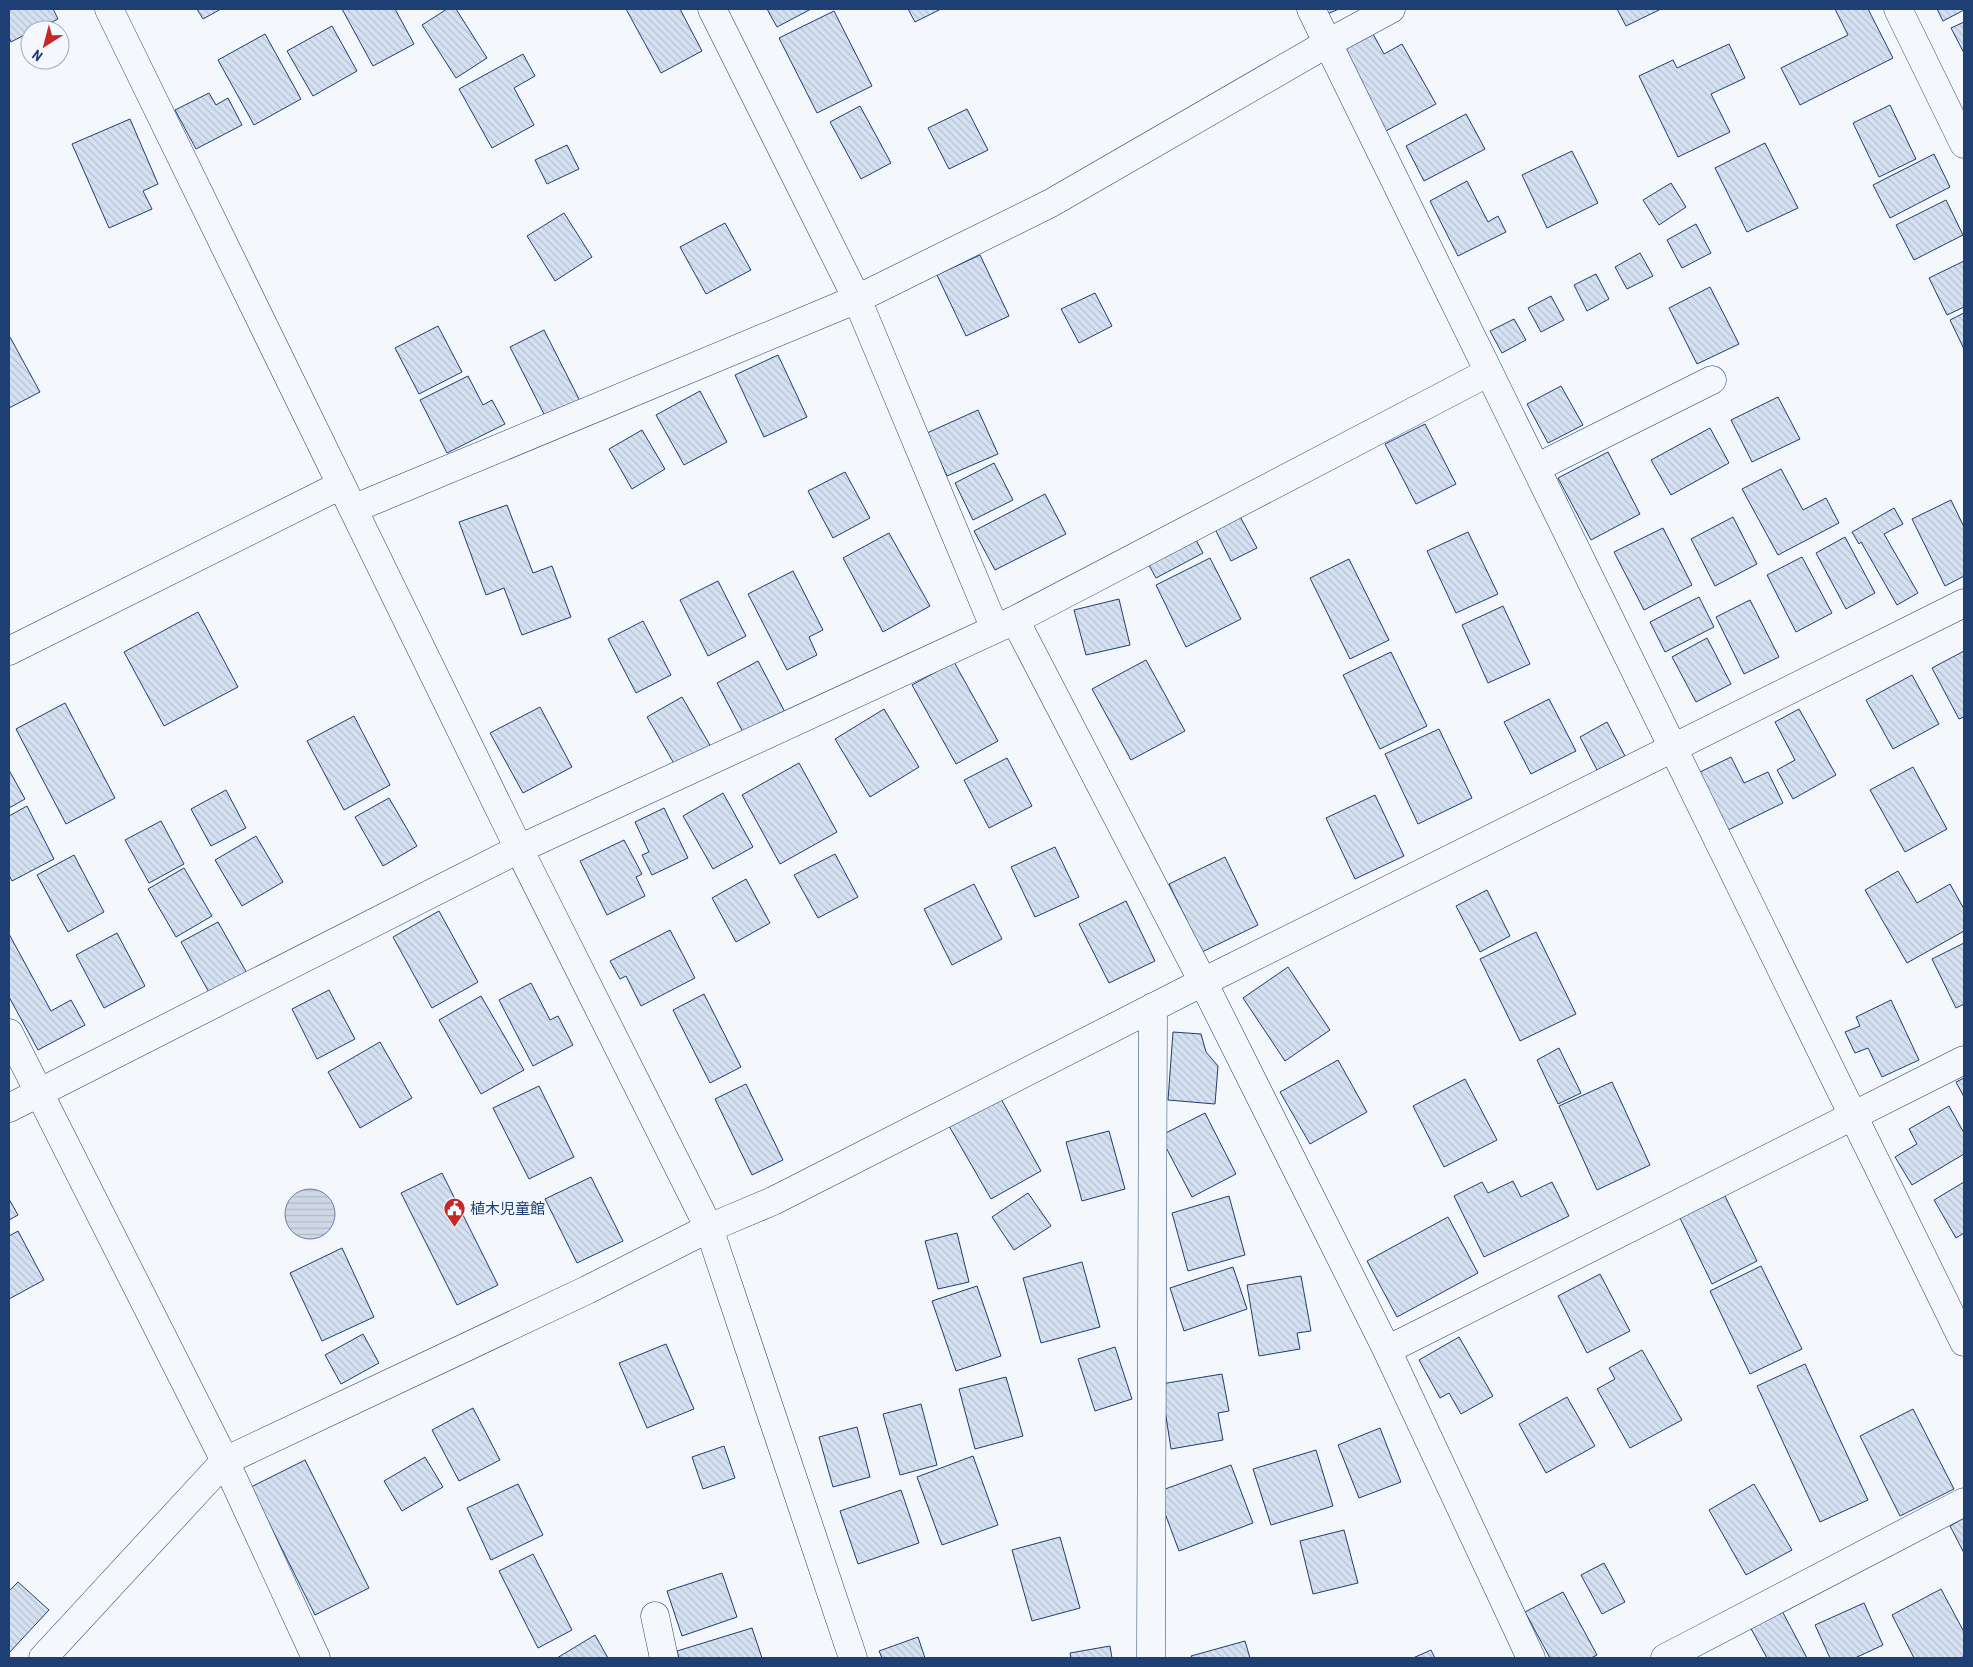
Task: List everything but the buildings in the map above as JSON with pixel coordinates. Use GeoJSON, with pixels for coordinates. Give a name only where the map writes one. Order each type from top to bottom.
{"type":"FeatureCollection","features":[{"type":"Feature","properties":{"kind":"street"},"geometry":{"type":"LineString","coordinates":[[109,9],[519,849],[709,1228],[853,1658]]}},
{"type":"Feature","properties":{"kind":"street"},"geometry":{"type":"LineString","coordinates":[[712,9],[857,299],[1005,625],[1203,982],[1387,1350],[1530,1658]]}},
{"type":"Feature","properties":{"kind":"street"},"geometry":{"type":"LineString","coordinates":[[1311,9],[1964,1342]]}},
{"type":"Feature","properties":{"kind":"street"},"geometry":{"type":"LineString","coordinates":[[353,509],[857,299],[1051,203],[1328,43],[1392,9]]}},
{"type":"Feature","properties":{"kind":"street"},"geometry":{"type":"LineString","coordinates":[[1898,9],[1964,144]]}},
{"type":"Feature","properties":{"kind":"street"},"geometry":{"type":"LineString","coordinates":[[9,1108],[519,849],[1005,625],[1489,372]]}},
{"type":"Feature","properties":{"kind":"street"},"geometry":{"type":"LineString","coordinates":[[1536,468],[1712,380]]}},
{"type":"Feature","properties":{"kind":"street"},"geometry":{"type":"LineString","coordinates":[[9,651],[341,484]]}},
{"type":"Feature","properties":{"kind":"street"},"geometry":{"type":"LineString","coordinates":[[43,1658],[225,1461],[587,1290],[709,1228],[773,1201],[1153,1007],[1964,603]]}},
{"type":"Feature","properties":{"kind":"street"},"geometry":{"type":"LineString","coordinates":[[1151,1658],[1153,1007]]}},
{"type":"Feature","properties":{"kind":"street"},"geometry":{"type":"LineString","coordinates":[[9,1033],[225,1461],[316,1658]]}},
{"type":"Feature","properties":{"kind":"street"},"geometry":{"type":"LineString","coordinates":[[1387,1350],[1964,1060]]}},
{"type":"Feature","properties":{"kind":"street"},"geometry":{"type":"LineString","coordinates":[[1665,1658],[1964,1502]]}},
{"type":"Feature","properties":{"kind":"street"},"geometry":{"type":"LineString","coordinates":[[655,1616],[664,1658]]}},
{"type":"Feature","properties":{"kind":"shaded area"},"geometry":{"type":"Polygon","coordinates":[[[305,1189],[315,1189],[328,1196],[335,1209],[335,1219],[328,1232],[315,1239],[305,1239],[296,1235],[289,1228],[285,1219],[285,1209],[289,1200],[296,1193],[305,1189]]]}},
{"type":"Feature","properties":{"kind":"place","name":"植木児童館"},"geometry":{"type":"Point","coordinates":[454,1228]}}]}
